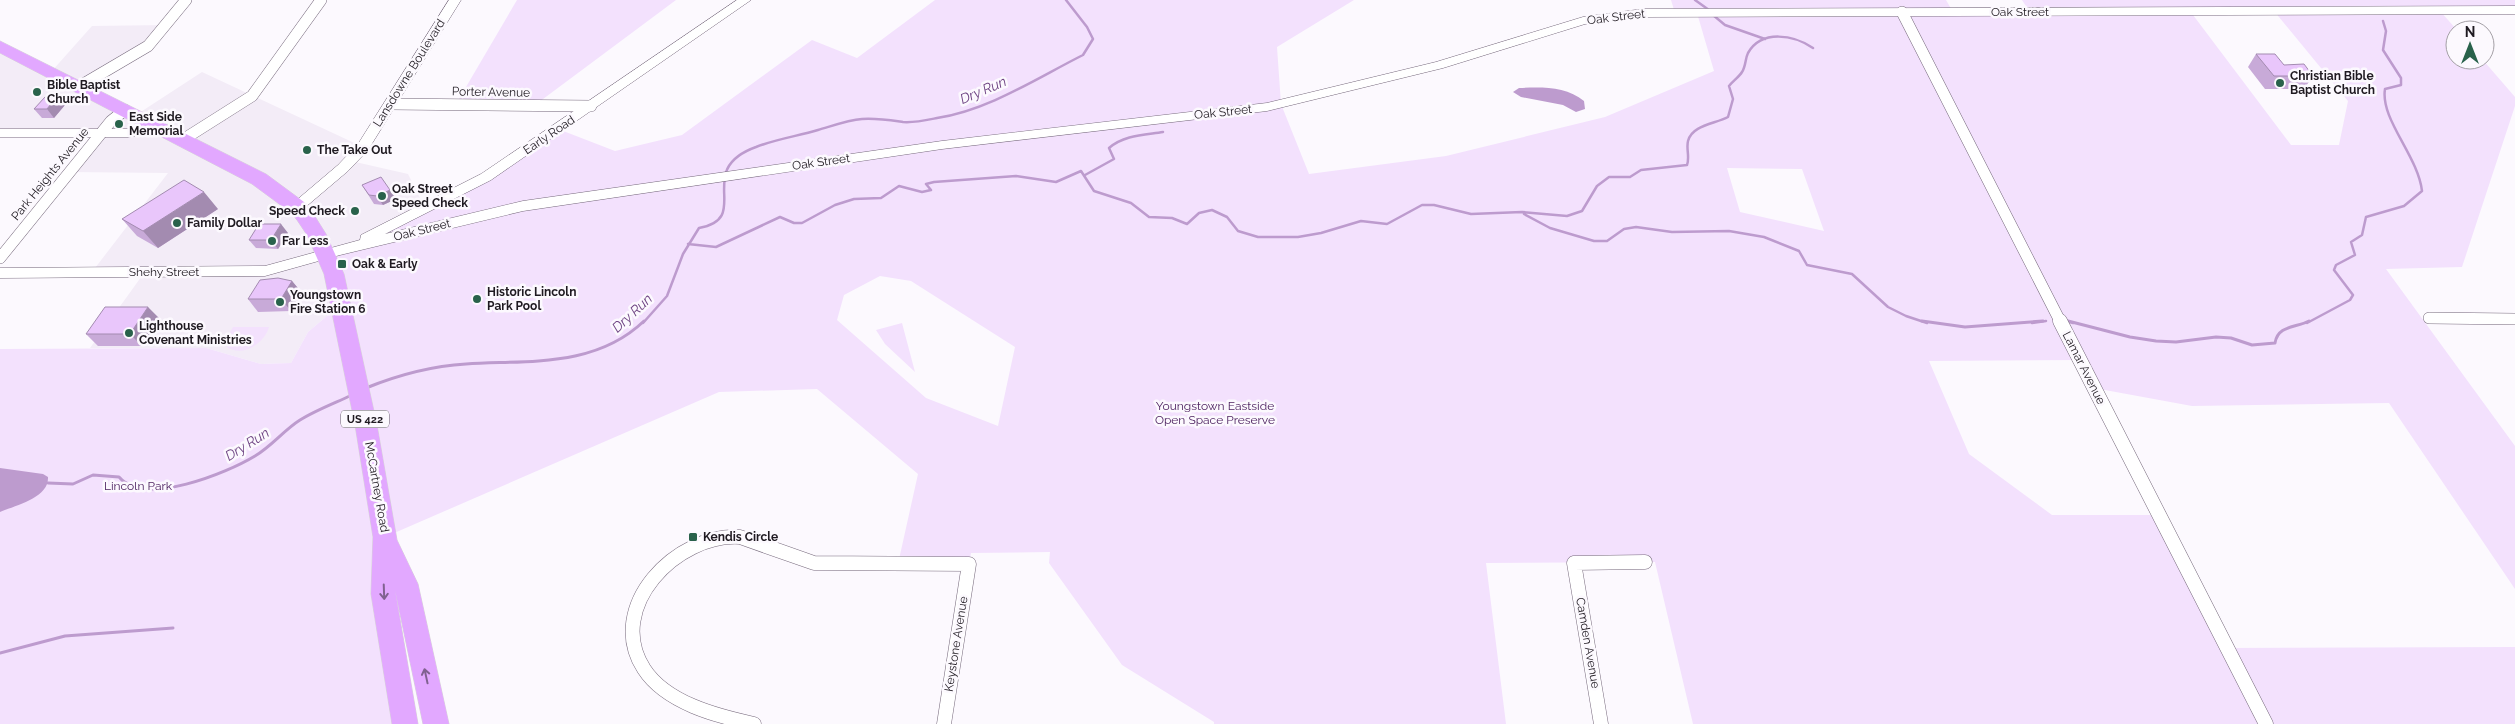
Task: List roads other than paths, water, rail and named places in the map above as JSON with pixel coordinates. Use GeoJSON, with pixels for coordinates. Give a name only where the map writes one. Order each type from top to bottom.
{"type":"FeatureCollection","features":[{"type":"Feature","properties":{"kind":"highway","name":"US 422"},"geometry":{"type":"LineString","coordinates":[[0,46],[184,139],[259,180],[297,207],[316,234],[333,253]]}},
{"type":"Feature","properties":{"kind":"highway","name":"McCartney Road"},"geometry":{"type":"LineString","coordinates":[[333,253],[334,274],[366,425],[386,540],[383,594],[405,724]]}},
{"type":"Feature","properties":{"kind":"highway","name":"McCartney Road"},"geometry":{"type":"LineString","coordinates":[[386,540],[406,584],[436,724]]}},
{"type":"Feature","properties":{"kind":"street"},"geometry":{"type":"LineString","coordinates":[[80,86],[148,46],[186,0]]}},
{"type":"Feature","properties":{"kind":"street"},"geometry":{"type":"LineString","coordinates":[[184,139],[252,96],[320,0]]}},
{"type":"Feature","properties":{"kind":"street","name":"Lansdowne Boulevard"},"geometry":{"type":"LineString","coordinates":[[297,207],[350,160],[372,134],[455,0]]}},
{"type":"Feature","properties":{"kind":"street","name":"Early Road"},"geometry":{"type":"LineString","coordinates":[[333,253],[486,178],[746,0]]}},
{"type":"Feature","properties":{"kind":"street","name":"Oak Street"},"geometry":{"type":"LineString","coordinates":[[333,253],[478,216],[578,198],[942,145],[1267,107],[1439,65],[1598,18],[1626,14],[2515,10]]}},
{"type":"Feature","properties":{"kind":"street","name":"Lamar Avenue"},"geometry":{"type":"LineString","coordinates":[[1902,12],[2266,724]]}},
{"type":"Feature","properties":{"kind":"street","name":"Porter Avenue"},"geometry":{"type":"LineString","coordinates":[[390,104],[591,106]]}},
{"type":"Feature","properties":{"kind":"street","name":"Park Heights Avenue"},"geometry":{"type":"LineString","coordinates":[[0,258],[111,121],[125,110]]}},
{"type":"Feature","properties":{"kind":"street"},"geometry":{"type":"LineString","coordinates":[[0,133],[128,133],[161,129]]}},
{"type":"Feature","properties":{"kind":"street","name":"Shehy Street"},"geometry":{"type":"LineString","coordinates":[[0,273],[257,272],[333,253]]}},
{"type":"Feature","properties":{"kind":"street"},"geometry":{"type":"LineString","coordinates":[[2429,318],[2515,319]]}},
{"type":"Feature","properties":{"kind":"street","name":"Keystone Avenue"},"geometry":{"type":"LineString","coordinates":[[754,724],[710,711],[664,690],[652,680],[636,657],[632,628],[636,611],[649,583],[673,557],[708,540],[739,536],[761,541],[791,558],[814,563],[969,564],[944,724]]}},
{"type":"Feature","properties":{"kind":"street","name":"Camden Avenue"},"geometry":{"type":"LineString","coordinates":[[1601,724],[1574,562],[1645,562]]}},
{"type":"Feature","properties":{"kind":"waterway","name":"Dry Run"},"geometry":{"type":"LineString","coordinates":[[689,244],[699,228],[715,223],[722,214],[724,180],[728,168],[737,157],[756,147],[857,120],[883,119],[916,122],[956,114],[994,101],[1083,55],[1093,39],[1087,27],[1066,0]]}},
{"type":"Feature","properties":{"kind":"waterway"},"geometry":{"type":"LineString","coordinates":[[1695,0],[1709,10]]}},
{"type":"Feature","properties":{"kind":"waterway"},"geometry":{"type":"LineString","coordinates":[[1713,15],[1725,25],[1765,39]]}},
{"type":"Feature","properties":{"kind":"waterway"},"geometry":{"type":"LineString","coordinates":[[2307,323],[2350,300],[2353,295],[2334,270],[2336,265],[2355,255],[2351,242],[2362,235],[2366,217],[2404,206],[2422,191],[2414,165],[2393,125],[2385,101],[2385,89],[2401,85],[2401,78],[2383,50],[2386,31],[2383,21]]}},
{"type":"Feature","properties":{"kind":"waterway"},"geometry":{"type":"LineString","coordinates":[[1765,39],[1770,37],[1788,38],[1805,43],[1813,48]]}},
{"type":"Feature","properties":{"kind":"waterway"},"geometry":{"type":"LineString","coordinates":[[689,244],[716,247],[780,217],[794,223],[802,223],[835,205],[854,199],[881,198],[899,186],[922,192],[931,190],[926,184],[934,182],[1016,176],[1056,182],[1081,171],[1094,191],[1131,203],[1149,217],[1172,218],[1187,224],[1199,213],[1212,210],[1227,217],[1238,231],[1258,237],[1298,237],[1321,233],[1361,221],[1387,224],[1422,205],[1434,205],[1471,214],[1522,212],[1567,216],[1582,211],[1597,186],[1609,177],[1630,177],[1641,170],[1687,165],[1690,136],[1699,128],[1728,117],[1733,99],[1729,86],[1742,72],[1748,53],[1754,45],[1765,39]]}},
{"type":"Feature","properties":{"kind":"waterway"},"geometry":{"type":"LineString","coordinates":[[1085,175],[1114,159],[1109,148],[1121,140],[1163,132]]}},
{"type":"Feature","properties":{"kind":"waterway"},"geometry":{"type":"LineString","coordinates":[[1524,214],[1550,228],[1594,241],[1607,241],[1624,229],[1636,227],[1672,232],[1729,231],[1764,237],[1799,251],[1807,265],[1852,274],[1888,307],[1927,323]]}},
{"type":"Feature","properties":{"kind":"waterway","name":"Dry Run"},"geometry":{"type":"LineString","coordinates":[[643,323],[667,296],[683,254],[689,244]]}},
{"type":"Feature","properties":{"kind":"waterway","name":"Dry Run"},"geometry":{"type":"LineString","coordinates":[[366,388],[403,375],[428,369],[466,364],[560,359],[582,354],[604,347],[625,336],[644,321]]}},
{"type":"Feature","properties":{"kind":"waterway"},"geometry":{"type":"LineString","coordinates":[[1922,321],[1965,327],[2043,321]]}},
{"type":"Feature","properties":{"kind":"waterway"},"geometry":{"type":"LineString","coordinates":[[2032,323],[2046,321]]}},
{"type":"Feature","properties":{"kind":"waterway"},"geometry":{"type":"LineString","coordinates":[[2067,321],[2073,323]]}},
{"type":"Feature","properties":{"kind":"waterway"},"geometry":{"type":"LineString","coordinates":[[2068,321],[2130,337],[2156,341],[2176,342],[2216,337],[2231,338],[2252,345],[2275,343],[2277,337],[2284,330],[2309,321]]}},
{"type":"Feature","properties":{"kind":"waterway","name":"Dry Run"},"geometry":{"type":"LineString","coordinates":[[48,483],[73,484],[93,475],[119,477],[131,485],[147,489],[166,488],[207,478],[242,463],[261,452],[300,420],[352,395]]}},
{"type":"Feature","properties":{"kind":"waterway"},"geometry":{"type":"LineString","coordinates":[[0,653],[65,636],[173,628]]}},
{"type":"Feature","properties":{"kind":"place","name":"Christian Bible Baptist Church"},"geometry":{"type":"Point","coordinates":[2280,83]}},
{"type":"Feature","properties":{"kind":"place","name":"Bible Baptist Church"},"geometry":{"type":"Point","coordinates":[37,92]}},
{"type":"Feature","properties":{"kind":"place","name":"East Side Memorial"},"geometry":{"type":"Point","coordinates":[119,124]}},
{"type":"Feature","properties":{"kind":"place","name":"The Take Out"},"geometry":{"type":"Point","coordinates":[307,150]}},
{"type":"Feature","properties":{"kind":"place","name":"Oak Street Speed Check"},"geometry":{"type":"Point","coordinates":[382,196]}},
{"type":"Feature","properties":{"kind":"place","name":"Speed Check"},"geometry":{"type":"Point","coordinates":[355,211]}},
{"type":"Feature","properties":{"kind":"place","name":"Family Dollar"},"geometry":{"type":"Point","coordinates":[177,223]}},
{"type":"Feature","properties":{"kind":"place","name":"Far Less"},"geometry":{"type":"Point","coordinates":[272,241]}},
{"type":"Feature","properties":{"kind":"place","name":"Oak & Early"},"geometry":{"type":"Point","coordinates":[342,264]}},
{"type":"Feature","properties":{"kind":"place","name":"Historic Lincoln Park Pool"},"geometry":{"type":"Point","coordinates":[477,299]}},
{"type":"Feature","properties":{"kind":"place","name":"Youngstown Fire Station 6"},"geometry":{"type":"Point","coordinates":[280,302]}},
{"type":"Feature","properties":{"kind":"place","name":"Lighthouse Covenant Ministries"},"geometry":{"type":"Point","coordinates":[129,333]}},
{"type":"Feature","properties":{"kind":"place","name":"Kendis Circle"},"geometry":{"type":"Point","coordinates":[693,537]}},
{"type":"Feature","properties":{"kind":"park label","name":"Youngstown Eastside Open Space Preserve"},"geometry":{"type":"Point","coordinates":[1215,413]}},
{"type":"Feature","properties":{"kind":"park label","name":"Lincoln Park"},"geometry":{"type":"Point","coordinates":[138,486]}}]}
